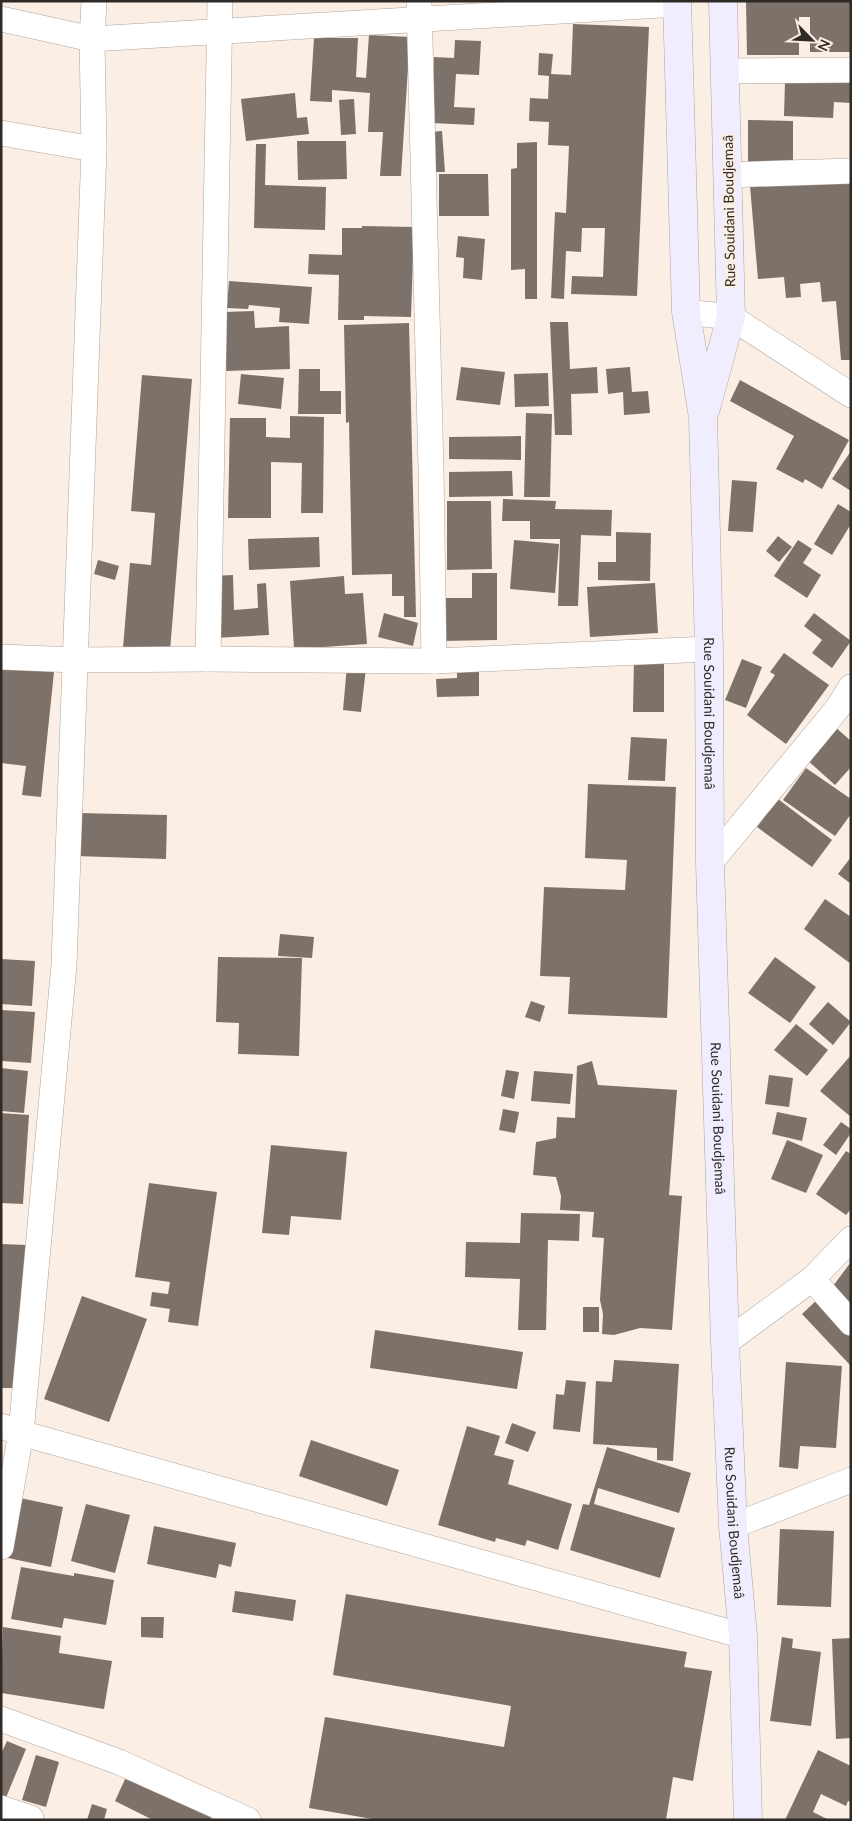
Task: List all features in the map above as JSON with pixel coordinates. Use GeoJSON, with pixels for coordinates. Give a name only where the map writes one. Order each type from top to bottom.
{"type":"FeatureCollection","features":[{"type":"Feature","properties":{"kind":"main road","name":"Rue Souidani Boudjemaâ"},"geometry":{"type":"LineString","coordinates":[[703,417],[731,317],[723,1]]}},
{"type":"Feature","properties":{"kind":"main road","name":"Rue Souidani Boudjemaâ"},"geometry":{"type":"LineString","coordinates":[[677,3],[686,312],[703,417],[709,649],[710,863],[725,1343],[733,1526],[743,1636],[748,1820]]}},
{"type":"Feature","properties":{"kind":"street"},"geometry":{"type":"LineString","coordinates":[[1,1547],[11,1430],[64,965],[94,149],[92,39],[94,1]]}},
{"type":"Feature","properties":{"kind":"street"},"geometry":{"type":"LineString","coordinates":[[208,659],[220,1]]}},
{"type":"Feature","properties":{"kind":"street"},"geometry":{"type":"LineString","coordinates":[[1,19],[92,39],[220,31],[419,10],[677,3]]}},
{"type":"Feature","properties":{"kind":"street"},"geometry":{"type":"LineString","coordinates":[[419,10],[432,470],[434,661]]}},
{"type":"Feature","properties":{"kind":"street"},"geometry":{"type":"LineString","coordinates":[[725,70],[851,70]]}},
{"type":"Feature","properties":{"kind":"street"},"geometry":{"type":"LineString","coordinates":[[1,133],[94,149]]}},
{"type":"Feature","properties":{"kind":"street"},"geometry":{"type":"LineString","coordinates":[[728,175],[851,170]]}},
{"type":"Feature","properties":{"kind":"street"},"geometry":{"type":"LineString","coordinates":[[686,312],[731,317],[851,395]]}},
{"type":"Feature","properties":{"kind":"street"},"geometry":{"type":"LineString","coordinates":[[1,657],[75,660],[434,661],[709,649]]}},
{"type":"Feature","properties":{"kind":"street"},"geometry":{"type":"LineString","coordinates":[[710,863],[844,715],[851,687]]}},
{"type":"Feature","properties":{"kind":"street"},"geometry":{"type":"LineString","coordinates":[[725,1343],[812,1280],[851,1239]]}},
{"type":"Feature","properties":{"kind":"street"},"geometry":{"type":"LineString","coordinates":[[812,1280],[851,1323]]}},
{"type":"Feature","properties":{"kind":"street"},"geometry":{"type":"LineString","coordinates":[[11,1430],[743,1636]]}},
{"type":"Feature","properties":{"kind":"street"},"geometry":{"type":"LineString","coordinates":[[733,1526],[851,1480]]}},
{"type":"Feature","properties":{"kind":"street"},"geometry":{"type":"LineString","coordinates":[[1,1719],[119,1762],[248,1820]]}},
{"type":"Feature","properties":{"kind":"street"},"geometry":{"type":"LineString","coordinates":[[1,1808],[31,1818]]}},
{"type":"Feature","properties":{"kind":"building"},"geometry":{"type":"Polygon","coordinates":[[[746,1],[851,1],[851,52],[810,52],[810,17],[799,17],[799,55],[747,55],[746,1]]]}},
{"type":"Feature","properties":{"kind":"building"},"geometry":{"type":"Polygon","coordinates":[[[573,24],[649,27],[637,296],[571,294],[572,276],[603,277],[605,228],[582,228],[581,252],[566,251],[564,299],[551,298],[555,212],[566,213],[569,146],[548,145],[549,122],[529,121],[530,98],[548,99],[549,76],[538,75],[539,53],[553,54],[551,74],[571,75],[573,24]]]}},
{"type":"Feature","properties":{"kind":"building"},"geometry":{"type":"Polygon","coordinates":[[[369,35],[410,37],[401,176],[380,176],[383,132],[368,132],[370,93],[332,90],[332,102],[310,101],[314,38],[358,38],[356,77],[366,78],[369,35]]]}},
{"type":"Feature","properties":{"kind":"building"},"geometry":{"type":"Polygon","coordinates":[[[455,40],[481,41],[479,75],[456,74],[454,107],[475,108],[474,125],[431,123],[434,57],[454,58],[455,40]]]}},
{"type":"Feature","properties":{"kind":"building"},"geometry":{"type":"Polygon","coordinates":[[[785,81],[851,82],[851,103],[834,102],[833,118],[784,116],[785,81]]]}},
{"type":"Feature","properties":{"kind":"building"},"geometry":{"type":"Polygon","coordinates":[[[295,93],[297,118],[307,117],[309,134],[246,141],[241,99],[295,93]]]}},
{"type":"Feature","properties":{"kind":"building"},"geometry":{"type":"Polygon","coordinates":[[[354,99],[356,134],[341,135],[339,100],[354,99]]]}},
{"type":"Feature","properties":{"kind":"building"},"geometry":{"type":"Polygon","coordinates":[[[748,120],[793,121],[793,162],[748,162],[748,120]]]}},
{"type":"Feature","properties":{"kind":"building"},"geometry":{"type":"Polygon","coordinates":[[[442,131],[445,172],[432,172],[430,132],[442,131]]]}},
{"type":"Feature","properties":{"kind":"building"},"geometry":{"type":"Polygon","coordinates":[[[297,141],[346,141],[347,179],[298,180],[297,141]]]}},
{"type":"Feature","properties":{"kind":"building"},"geometry":{"type":"Polygon","coordinates":[[[537,142],[537,299],[525,299],[525,269],[511,270],[511,169],[517,168],[517,143],[537,142]]]}},
{"type":"Feature","properties":{"kind":"building"},"geometry":{"type":"Polygon","coordinates":[[[256,144],[266,144],[265,185],[326,187],[325,230],[254,228],[256,144]]]}},
{"type":"Feature","properties":{"kind":"building"},"geometry":{"type":"Polygon","coordinates":[[[439,174],[488,174],[489,216],[439,216],[439,174]]]}},
{"type":"Feature","properties":{"kind":"building"},"geometry":{"type":"Polygon","coordinates":[[[850,178],[851,360],[841,360],[836,301],[822,302],[820,282],[800,284],[801,297],[786,298],[784,277],[758,279],[750,186],[850,178]]]}},
{"type":"Feature","properties":{"kind":"building"},"geometry":{"type":"Polygon","coordinates":[[[362,226],[414,227],[411,317],[364,316],[364,320],[338,320],[339,275],[308,274],[309,254],[342,255],[342,228],[362,228],[362,226]]]}},
{"type":"Feature","properties":{"kind":"building"},"geometry":{"type":"Polygon","coordinates":[[[458,236],[485,239],[482,280],[463,278],[464,258],[456,257],[458,236]]]}},
{"type":"Feature","properties":{"kind":"building"},"geometry":{"type":"Polygon","coordinates":[[[229,281],[312,287],[309,324],[279,322],[280,308],[249,305],[248,309],[227,308],[229,281]]]}},
{"type":"Feature","properties":{"kind":"building"},"geometry":{"type":"Polygon","coordinates":[[[254,311],[255,328],[289,326],[290,369],[226,371],[224,312],[254,311]]]}},
{"type":"Feature","properties":{"kind":"building"},"geometry":{"type":"Polygon","coordinates":[[[550,322],[568,322],[570,369],[597,367],[598,393],[571,394],[572,435],[555,435],[550,322]]]}},
{"type":"Feature","properties":{"kind":"building"},"geometry":{"type":"Polygon","coordinates":[[[409,323],[416,617],[404,617],[404,596],[392,596],[392,574],[352,575],[349,422],[346,423],[344,325],[409,323]]]}},
{"type":"Feature","properties":{"kind":"building"},"geometry":{"type":"Polygon","coordinates":[[[461,367],[505,372],[500,405],[456,400],[461,367]]]}},
{"type":"Feature","properties":{"kind":"building"},"geometry":{"type":"Polygon","coordinates":[[[630,367],[632,392],[648,391],[650,413],[624,415],[623,392],[608,394],[606,369],[630,367]]]}},
{"type":"Feature","properties":{"kind":"building"},"geometry":{"type":"Polygon","coordinates":[[[299,369],[320,369],[320,391],[341,391],[341,414],[298,414],[299,369]]]}},
{"type":"Feature","properties":{"kind":"building"},"geometry":{"type":"Polygon","coordinates":[[[548,373],[549,406],[515,407],[514,374],[548,373]]]}},
{"type":"Feature","properties":{"kind":"building"},"geometry":{"type":"Polygon","coordinates":[[[241,374],[284,378],[281,409],[238,404],[241,374]]]}},
{"type":"Feature","properties":{"kind":"building"},"geometry":{"type":"Polygon","coordinates":[[[142,375],[192,379],[170,651],[123,648],[130,563],[151,565],[155,513],[131,511],[142,375]]]}},
{"type":"Feature","properties":{"kind":"building"},"geometry":{"type":"Polygon","coordinates":[[[740,380],[849,440],[822,489],[805,479],[803,483],[776,469],[794,436],[730,401],[740,380]]]}},
{"type":"Feature","properties":{"kind":"building"},"geometry":{"type":"Polygon","coordinates":[[[526,413],[552,414],[550,497],[524,497],[526,413]]]}},
{"type":"Feature","properties":{"kind":"building"},"geometry":{"type":"Polygon","coordinates":[[[290,416],[324,417],[323,513],[301,513],[302,463],[271,462],[271,518],[228,518],[230,418],[266,418],[266,437],[290,438],[290,416]]]}},
{"type":"Feature","properties":{"kind":"building"},"geometry":{"type":"Polygon","coordinates":[[[521,436],[521,460],[449,459],[449,437],[521,436]]]}},
{"type":"Feature","properties":{"kind":"building"},"geometry":{"type":"Polygon","coordinates":[[[851,451],[851,491],[832,479],[851,451]]]}},
{"type":"Feature","properties":{"kind":"building"},"geometry":{"type":"Polygon","coordinates":[[[512,471],[513,496],[449,497],[449,472],[512,471]]]}},
{"type":"Feature","properties":{"kind":"building"},"geometry":{"type":"Polygon","coordinates":[[[732,480],[757,482],[753,532],[728,531],[732,480]]]}},
{"type":"Feature","properties":{"kind":"building"},"geometry":{"type":"Polygon","coordinates":[[[503,499],[556,501],[555,509],[612,510],[611,536],[581,535],[578,606],[558,606],[560,539],[530,539],[530,521],[502,521],[503,499]]]}},
{"type":"Feature","properties":{"kind":"building"},"geometry":{"type":"Polygon","coordinates":[[[447,501],[491,501],[492,569],[447,570],[447,501]]]}},
{"type":"Feature","properties":{"kind":"building"},"geometry":{"type":"Polygon","coordinates":[[[838,504],[851,512],[851,524],[832,555],[814,544],[838,504]]]}},
{"type":"Feature","properties":{"kind":"building"},"geometry":{"type":"Polygon","coordinates":[[[616,532],[651,533],[650,581],[598,580],[598,562],[616,562],[616,532]]]}},
{"type":"Feature","properties":{"kind":"building"},"geometry":{"type":"Polygon","coordinates":[[[778,536],[792,547],[779,562],[766,551],[778,536]]]}},
{"type":"Feature","properties":{"kind":"building"},"geometry":{"type":"Polygon","coordinates":[[[319,537],[320,567],[249,570],[248,539],[319,537]]]}},
{"type":"Feature","properties":{"kind":"building"},"geometry":{"type":"Polygon","coordinates":[[[514,540],[559,544],[555,593],[510,589],[514,540]]]}},
{"type":"Feature","properties":{"kind":"building"},"geometry":{"type":"Polygon","coordinates":[[[798,540],[812,549],[803,563],[821,575],[807,598],[774,576],[798,540]]]}},
{"type":"Feature","properties":{"kind":"building"},"geometry":{"type":"Polygon","coordinates":[[[98,560],[119,566],[115,580],[94,574],[98,560]]]}},
{"type":"Feature","properties":{"kind":"building"},"geometry":{"type":"Polygon","coordinates":[[[472,573],[497,573],[497,640],[440,641],[440,598],[472,598],[472,573]]]}},
{"type":"Feature","properties":{"kind":"building"},"geometry":{"type":"Polygon","coordinates":[[[233,575],[234,610],[258,608],[257,584],[266,583],[269,635],[214,638],[211,576],[233,575]]]}},
{"type":"Feature","properties":{"kind":"building"},"geometry":{"type":"Polygon","coordinates":[[[344,576],[345,594],[363,593],[367,644],[294,649],[290,581],[344,576]]]}},
{"type":"Feature","properties":{"kind":"building"},"geometry":{"type":"Polygon","coordinates":[[[655,583],[658,633],[590,637],[587,587],[655,583]]]}},
{"type":"Feature","properties":{"kind":"building"},"geometry":{"type":"Polygon","coordinates":[[[384,613],[418,623],[413,646],[378,637],[384,613]]]}},
{"type":"Feature","properties":{"kind":"building"},"geometry":{"type":"Polygon","coordinates":[[[814,613],[851,641],[832,668],[812,653],[822,640],[804,626],[814,613]]]}},
{"type":"Feature","properties":{"kind":"building"},"geometry":{"type":"Polygon","coordinates":[[[784,653],[829,685],[786,744],[747,715],[775,675],[770,672],[784,653]]]}},
{"type":"Feature","properties":{"kind":"building"},"geometry":{"type":"Polygon","coordinates":[[[634,658],[664,658],[664,712],[633,712],[634,658]]]}},
{"type":"Feature","properties":{"kind":"building"},"geometry":{"type":"Polygon","coordinates":[[[742,659],[762,667],[746,708],[725,700],[742,659]]]}},
{"type":"Feature","properties":{"kind":"building"},"geometry":{"type":"Polygon","coordinates":[[[457,664],[479,664],[479,696],[437,697],[436,679],[457,678],[457,664]]]}},
{"type":"Feature","properties":{"kind":"building"},"geometry":{"type":"Polygon","coordinates":[[[347,666],[366,668],[361,712],[343,710],[347,666]]]}},
{"type":"Feature","properties":{"kind":"building"},"geometry":{"type":"Polygon","coordinates":[[[1,667],[54,672],[41,797],[22,795],[26,766],[1,763],[1,667]]]}},
{"type":"Feature","properties":{"kind":"building"},"geometry":{"type":"Polygon","coordinates":[[[834,726],[851,741],[851,767],[835,785],[806,759],[834,726]]]}},
{"type":"Feature","properties":{"kind":"building"},"geometry":{"type":"Polygon","coordinates":[[[631,737],[667,739],[665,781],[628,780],[631,737]]]}},
{"type":"Feature","properties":{"kind":"building"},"geometry":{"type":"Polygon","coordinates":[[[806,768],[851,799],[851,814],[835,836],[783,800],[806,768]]]}},
{"type":"Feature","properties":{"kind":"building"},"geometry":{"type":"Polygon","coordinates":[[[588,784],[676,787],[667,1018],[568,1014],[570,977],[540,976],[544,887],[625,890],[627,860],[585,858],[588,784]]]}},
{"type":"Feature","properties":{"kind":"building"},"geometry":{"type":"Polygon","coordinates":[[[778,799],[832,840],[812,867],[757,827],[778,799]]]}},
{"type":"Feature","properties":{"kind":"building"},"geometry":{"type":"Polygon","coordinates":[[[78,813],[167,815],[166,859],[76,856],[78,813]]]}},
{"type":"Feature","properties":{"kind":"building"},"geometry":{"type":"Polygon","coordinates":[[[851,857],[851,884],[838,874],[851,857]]]}},
{"type":"Feature","properties":{"kind":"building"},"geometry":{"type":"Polygon","coordinates":[[[825,899],[851,917],[851,964],[804,929],[825,899]]]}},
{"type":"Feature","properties":{"kind":"building"},"geometry":{"type":"Polygon","coordinates":[[[280,934],[314,937],[312,958],[278,956],[280,934]]]}},
{"type":"Feature","properties":{"kind":"building"},"geometry":{"type":"Polygon","coordinates":[[[218,957],[302,958],[299,1056],[238,1054],[239,1023],[216,1022],[218,957]]]}},
{"type":"Feature","properties":{"kind":"building"},"geometry":{"type":"Polygon","coordinates":[[[775,957],[816,987],[790,1023],[748,993],[775,957]]]}},
{"type":"Feature","properties":{"kind":"building"},"geometry":{"type":"Polygon","coordinates":[[[1,959],[35,961],[32,1006],[1,1004],[1,959]]]}},
{"type":"Feature","properties":{"kind":"building"},"geometry":{"type":"Polygon","coordinates":[[[531,1001],[545,1006],[540,1022],[525,1017],[531,1001]]]}},
{"type":"Feature","properties":{"kind":"building"},"geometry":{"type":"Polygon","coordinates":[[[828,1002],[851,1022],[833,1045],[809,1024],[828,1002]]]}},
{"type":"Feature","properties":{"kind":"building"},"geometry":{"type":"Polygon","coordinates":[[[1,1010],[35,1012],[31,1063],[1,1061],[1,1010]]]}},
{"type":"Feature","properties":{"kind":"building"},"geometry":{"type":"Polygon","coordinates":[[[796,1024],[828,1050],[807,1076],[774,1050],[796,1024]]]}},
{"type":"Feature","properties":{"kind":"building"},"geometry":{"type":"Polygon","coordinates":[[[851,1055],[851,1117],[820,1091],[851,1055]]]}},
{"type":"Feature","properties":{"kind":"building"},"geometry":{"type":"Polygon","coordinates":[[[592,1061],[598,1085],[677,1090],[669,1195],[682,1196],[672,1330],[640,1328],[614,1335],[602,1334],[603,1314],[600,1300],[604,1238],[592,1237],[594,1212],[560,1210],[561,1196],[556,1177],[533,1175],[536,1142],[556,1138],[557,1117],[575,1118],[577,1066],[592,1061]]]}},
{"type":"Feature","properties":{"kind":"building"},"geometry":{"type":"Polygon","coordinates":[[[1,1068],[28,1071],[24,1113],[1,1111],[1,1068]]]}},
{"type":"Feature","properties":{"kind":"building"},"geometry":{"type":"Polygon","coordinates":[[[506,1070],[519,1072],[514,1099],[501,1096],[506,1070]]]}},
{"type":"Feature","properties":{"kind":"building"},"geometry":{"type":"Polygon","coordinates":[[[534,1071],[573,1074],[570,1104],[531,1101],[534,1071]]]}},
{"type":"Feature","properties":{"kind":"building"},"geometry":{"type":"Polygon","coordinates":[[[769,1075],[793,1078],[789,1107],[765,1104],[769,1075]]]}},
{"type":"Feature","properties":{"kind":"building"},"geometry":{"type":"Polygon","coordinates":[[[503,1109],[519,1112],[515,1133],[499,1130],[503,1109]]]}},
{"type":"Feature","properties":{"kind":"building"},"geometry":{"type":"Polygon","coordinates":[[[777,1112],[807,1118],[802,1141],[772,1134],[777,1112]]]}},
{"type":"Feature","properties":{"kind":"building"},"geometry":{"type":"Polygon","coordinates":[[[1,1113],[29,1115],[23,1204],[1,1203],[1,1113]]]}},
{"type":"Feature","properties":{"kind":"building"},"geometry":{"type":"Polygon","coordinates":[[[841,1122],[851,1129],[851,1133],[836,1155],[823,1145],[841,1122]]]}},
{"type":"Feature","properties":{"kind":"building"},"geometry":{"type":"Polygon","coordinates":[[[787,1140],[823,1155],[806,1193],[771,1179],[787,1140]]]}},
{"type":"Feature","properties":{"kind":"building"},"geometry":{"type":"Polygon","coordinates":[[[271,1145],[347,1152],[341,1220],[291,1216],[289,1235],[262,1233],[271,1145]]]}},
{"type":"Feature","properties":{"kind":"building"},"geometry":{"type":"Polygon","coordinates":[[[846,1151],[851,1154],[851,1209],[846,1215],[816,1194],[846,1151]]]}},
{"type":"Feature","properties":{"kind":"building"},"geometry":{"type":"Polygon","coordinates":[[[149,1183],[217,1192],[198,1326],[168,1322],[170,1309],[150,1306],[152,1292],[168,1294],[170,1282],[135,1277],[149,1183]]]}},
{"type":"Feature","properties":{"kind":"building"},"geometry":{"type":"Polygon","coordinates":[[[521,1213],[580,1214],[579,1241],[548,1240],[546,1330],[518,1330],[520,1279],[465,1277],[466,1242],[520,1243],[521,1213]]]}},
{"type":"Feature","properties":{"kind":"building"},"geometry":{"type":"Polygon","coordinates":[[[1,1244],[26,1245],[20,1388],[1,1388],[1,1244]]]}},
{"type":"Feature","properties":{"kind":"building"},"geometry":{"type":"Polygon","coordinates":[[[851,1262],[851,1305],[830,1290],[851,1262]]]}},
{"type":"Feature","properties":{"kind":"building"},"geometry":{"type":"Polygon","coordinates":[[[82,1296],[147,1319],[109,1422],[44,1399],[82,1296]]]}},
{"type":"Feature","properties":{"kind":"building"},"geometry":{"type":"Polygon","coordinates":[[[818,1299],[851,1334],[850,1365],[802,1314],[818,1299]]]}},
{"type":"Feature","properties":{"kind":"building"},"geometry":{"type":"Polygon","coordinates":[[[583,1307],[599,1307],[599,1332],[583,1332],[583,1307]]]}},
{"type":"Feature","properties":{"kind":"building"},"geometry":{"type":"Polygon","coordinates":[[[375,1330],[523,1352],[517,1389],[370,1368],[375,1330]]]}},
{"type":"Feature","properties":{"kind":"building"},"geometry":{"type":"Polygon","coordinates":[[[614,1360],[679,1364],[673,1461],[657,1460],[657,1448],[593,1444],[596,1381],[612,1382],[614,1360]]]}},
{"type":"Feature","properties":{"kind":"building"},"geometry":{"type":"Polygon","coordinates":[[[786,1362],[842,1366],[836,1448],[800,1446],[798,1469],[779,1467],[786,1362]]]}},
{"type":"Feature","properties":{"kind":"building"},"geometry":{"type":"Polygon","coordinates":[[[566,1380],[586,1382],[580,1432],[553,1429],[556,1394],[564,1395],[566,1380]]]}},
{"type":"Feature","properties":{"kind":"building"},"geometry":{"type":"Polygon","coordinates":[[[512,1423],[536,1432],[528,1452],[505,1443],[512,1423]]]}},
{"type":"Feature","properties":{"kind":"building"},"geometry":{"type":"Polygon","coordinates":[[[467,1426],[500,1436],[494,1455],[514,1460],[508,1484],[572,1504],[558,1550],[527,1540],[525,1546],[496,1538],[495,1542],[438,1525],[467,1426]]]}},
{"type":"Feature","properties":{"kind":"building"},"geometry":{"type":"Polygon","coordinates":[[[311,1440],[399,1470],[387,1506],[299,1476],[311,1440]]]}},
{"type":"Feature","properties":{"kind":"building"},"geometry":{"type":"Polygon","coordinates":[[[607,1447],[691,1473],[679,1513],[598,1488],[594,1504],[675,1528],[660,1578],[570,1550],[583,1504],[589,1505],[607,1447]]]}},
{"type":"Feature","properties":{"kind":"building"},"geometry":{"type":"Polygon","coordinates":[[[20,1498],[63,1507],[51,1567],[8,1558],[20,1498]]]}},
{"type":"Feature","properties":{"kind":"building"},"geometry":{"type":"Polygon","coordinates":[[[86,1504],[130,1515],[115,1573],[71,1561],[86,1504]]]}},
{"type":"Feature","properties":{"kind":"building"},"geometry":{"type":"Polygon","coordinates":[[[154,1526],[236,1543],[231,1567],[219,1564],[216,1578],[147,1564],[154,1526]]]}},
{"type":"Feature","properties":{"kind":"building"},"geometry":{"type":"Polygon","coordinates":[[[780,1529],[834,1531],[831,1607],[777,1605],[780,1529]]]}},
{"type":"Feature","properties":{"kind":"building"},"geometry":{"type":"Polygon","coordinates":[[[21,1567],[74,1576],[74,1573],[114,1580],[106,1625],[64,1618],[62,1628],[11,1619],[21,1567]]]}},
{"type":"Feature","properties":{"kind":"building"},"geometry":{"type":"Polygon","coordinates":[[[235,1591],[296,1600],[293,1621],[232,1612],[235,1591]]]}},
{"type":"Feature","properties":{"kind":"building"},"geometry":{"type":"Polygon","coordinates":[[[346,1594],[687,1652],[684,1667],[712,1671],[693,1781],[673,1777],[666,1820],[378,1820],[309,1808],[325,1717],[504,1747],[511,1706],[333,1675],[346,1594]]]}},
{"type":"Feature","properties":{"kind":"building"},"geometry":{"type":"Polygon","coordinates":[[[141,1617],[164,1617],[163,1638],[141,1637],[141,1617]]]}},
{"type":"Feature","properties":{"kind":"building"},"geometry":{"type":"Polygon","coordinates":[[[3,1627],[61,1636],[59,1653],[112,1661],[104,1709],[1,1693],[3,1627]]]}},
{"type":"Feature","properties":{"kind":"building"},"geometry":{"type":"Polygon","coordinates":[[[782,1637],[793,1639],[792,1648],[821,1652],[811,1726],[770,1721],[782,1637]]]}},
{"type":"Feature","properties":{"kind":"building"},"geometry":{"type":"Polygon","coordinates":[[[851,1638],[851,1738],[836,1739],[832,1639],[851,1638]]]}},
{"type":"Feature","properties":{"kind":"building"},"geometry":{"type":"Polygon","coordinates":[[[7,1741],[26,1749],[5,1800],[1,1798],[1,1754],[7,1741]]]}},
{"type":"Feature","properties":{"kind":"building"},"geometry":{"type":"Polygon","coordinates":[[[818,1750],[851,1766],[851,1802],[848,1801],[846,1806],[821,1794],[813,1812],[829,1820],[785,1820],[818,1750]]]}},
{"type":"Feature","properties":{"kind":"building"},"geometry":{"type":"Polygon","coordinates":[[[36,1755],[59,1762],[46,1807],[22,1800],[36,1755]]]}},
{"type":"Feature","properties":{"kind":"building"},"geometry":{"type":"Polygon","coordinates":[[[126,1777],[212,1816],[210,1820],[153,1820],[115,1801],[126,1777]]]}},
{"type":"Feature","properties":{"kind":"building"},"geometry":{"type":"Polygon","coordinates":[[[92,1804],[107,1809],[104,1820],[87,1820],[92,1804]]]}}]}
